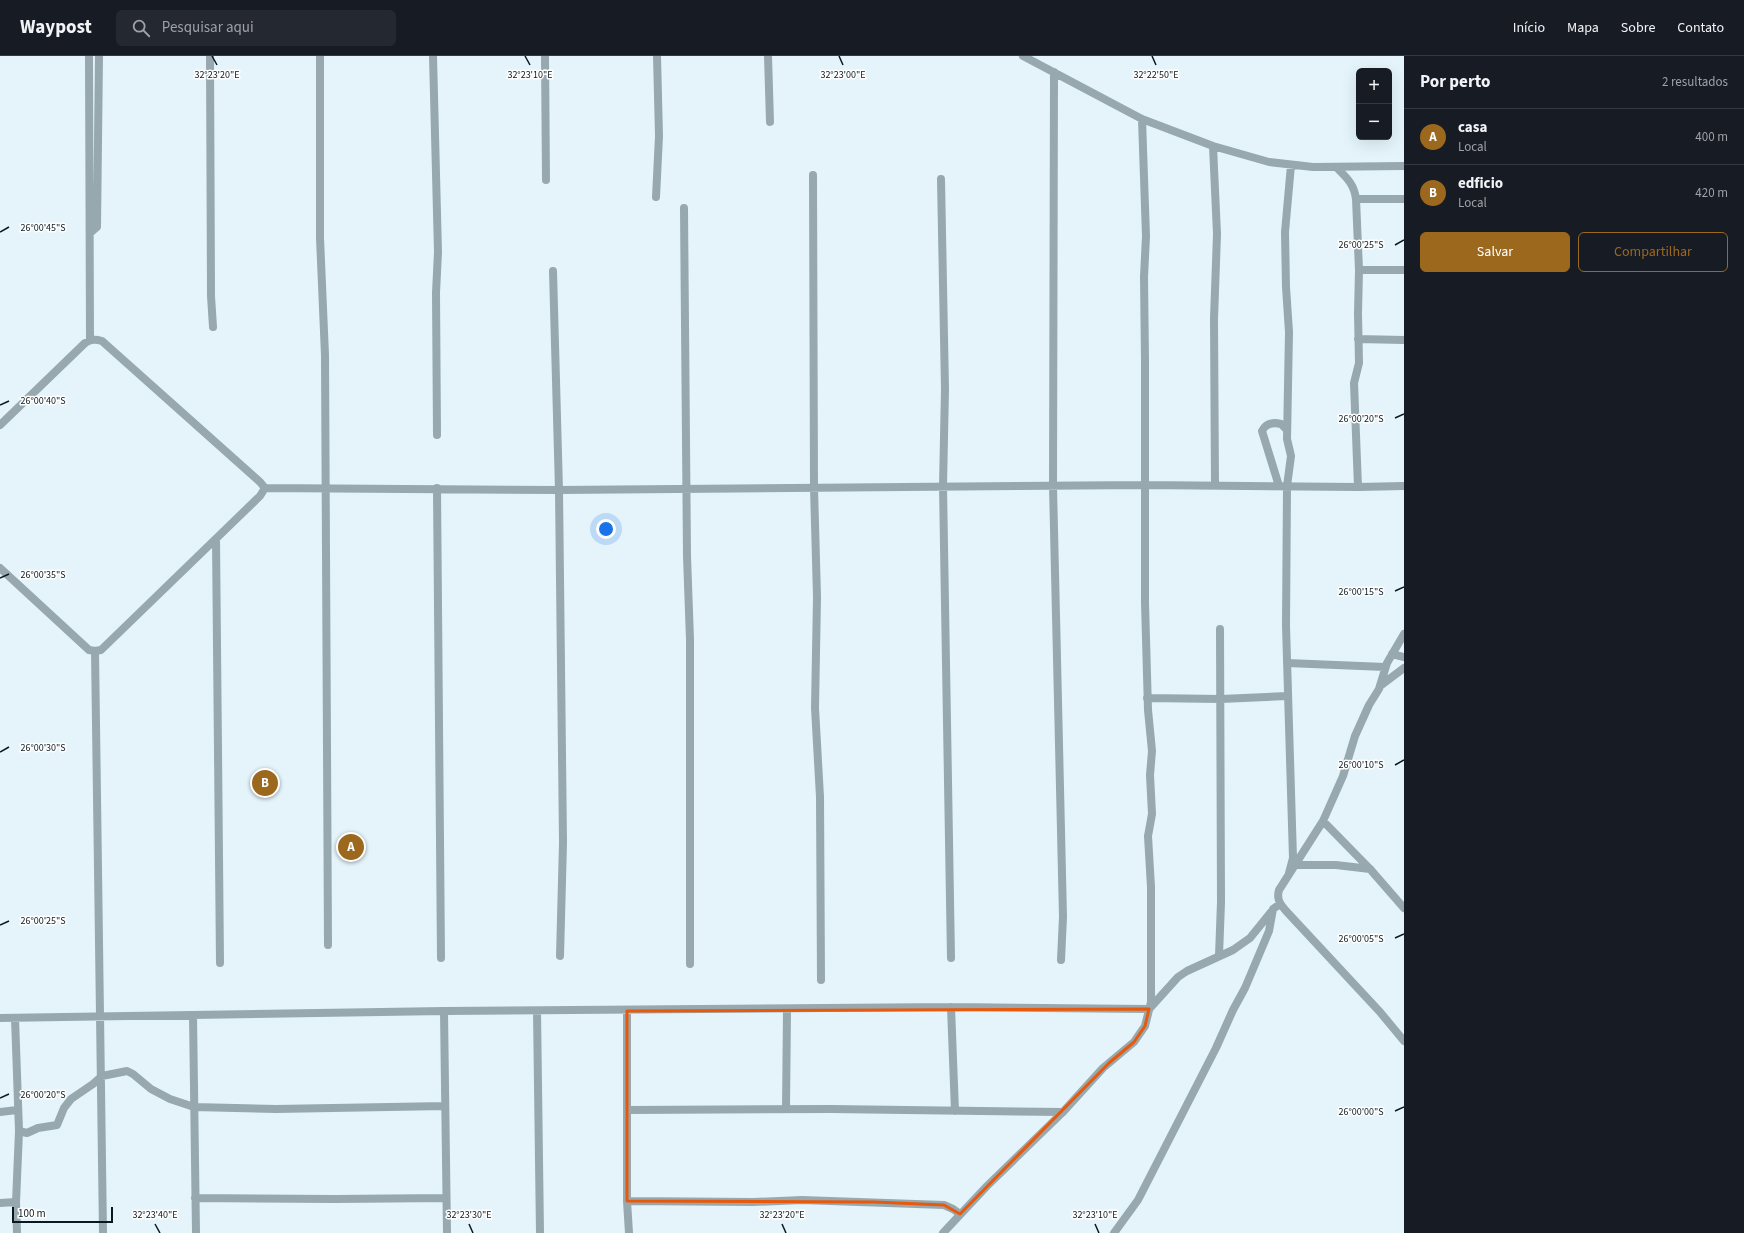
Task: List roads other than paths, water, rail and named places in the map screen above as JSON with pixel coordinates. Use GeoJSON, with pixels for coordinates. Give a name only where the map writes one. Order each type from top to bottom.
{"type":"FeatureCollection","features":[{"type":"Feature","properties":{"kind":"street"},"geometry":{"type":"LineString","coordinates":[[0,425],[90,340],[89,56]]}},
{"type":"Feature","properties":{"kind":"street"},"geometry":{"type":"LineString","coordinates":[[90,234],[97,227],[100,84],[99,56]]}},
{"type":"Feature","properties":{"kind":"street"},"geometry":{"type":"LineString","coordinates":[[210,56],[211,296],[213,327]]}},
{"type":"Feature","properties":{"kind":"street"},"geometry":{"type":"LineString","coordinates":[[320,56],[320,238],[324,355],[328,945]]}},
{"type":"Feature","properties":{"kind":"street"},"geometry":{"type":"LineString","coordinates":[[433,56],[438,252],[436,292],[437,435]]}},
{"type":"Feature","properties":{"kind":"street"},"geometry":{"type":"LineString","coordinates":[[545,56],[546,180]]}},
{"type":"Feature","properties":{"kind":"street"},"geometry":{"type":"LineString","coordinates":[[656,197],[658,136],[657,56]]}},
{"type":"Feature","properties":{"kind":"street"},"geometry":{"type":"LineString","coordinates":[[768,56],[770,122]]}},
{"type":"Feature","properties":{"kind":"street"},"geometry":{"type":"LineString","coordinates":[[1023,56],[1142,119],[1213,146],[1269,162],[1291,165],[1337,168],[1404,166]]}},
{"type":"Feature","properties":{"kind":"street"},"geometry":{"type":"LineString","coordinates":[[1054,72],[1054,486],[1063,917],[1061,960]]}},
{"type":"Feature","properties":{"kind":"street"},"geometry":{"type":"LineString","coordinates":[[90,84],[100,84]]}},
{"type":"Feature","properties":{"kind":"street"},"geometry":{"type":"LineString","coordinates":[[943,1233],[960,1214],[1063,1112],[1103,1068],[1140,1034],[1145,1026],[1149,1008],[1152,990],[1151,887],[1148,836],[1152,814],[1150,775],[1152,751],[1147,698],[1145,603],[1144,276],[1146,236],[1142,119]]}},
{"type":"Feature","properties":{"kind":"street"},"geometry":{"type":"LineString","coordinates":[[1213,146],[1217,234],[1214,319],[1215,485]]}},
{"type":"Feature","properties":{"kind":"street"},"geometry":{"type":"LineString","coordinates":[[1289,873],[1293,858],[1286,626],[1287,486],[1290,456],[1287,444],[1289,332],[1285,232],[1291,165]]}},
{"type":"Feature","properties":{"kind":"street"},"geometry":{"type":"LineString","coordinates":[[1337,168],[1351,182],[1354,187],[1356,199],[1359,270],[1358,368],[1354,383],[1358,487]]}},
{"type":"Feature","properties":{"kind":"street"},"geometry":{"type":"LineString","coordinates":[[813,175],[814,487],[817,597],[815,708],[821,834],[821,980]]}},
{"type":"Feature","properties":{"kind":"street"},"geometry":{"type":"LineString","coordinates":[[941,179],[945,389],[943,486],[951,958]]}},
{"type":"Feature","properties":{"kind":"street"},"geometry":{"type":"LineString","coordinates":[[1356,199],[1404,199]]}},
{"type":"Feature","properties":{"kind":"street"},"geometry":{"type":"LineString","coordinates":[[684,208],[687,556],[690,640],[690,964]]}},
{"type":"Feature","properties":{"kind":"street"},"geometry":{"type":"LineString","coordinates":[[553,270],[559,490],[563,843],[560,956]]}},
{"type":"Feature","properties":{"kind":"street"},"geometry":{"type":"LineString","coordinates":[[1359,270],[1404,270]]}},
{"type":"Feature","properties":{"kind":"street"},"geometry":{"type":"LineString","coordinates":[[1358,339],[1404,340]]}},
{"type":"Feature","properties":{"kind":"street"},"geometry":{"type":"LineString","coordinates":[[90,340],[102,342],[265,488],[559,490],[1144,485],[1404,486]]}},
{"type":"Feature","properties":{"kind":"street"},"geometry":{"type":"LineString","coordinates":[[1279,486],[1262,431],[1270,423],[1281,424],[1287,430]]}},
{"type":"Feature","properties":{"kind":"street"},"geometry":{"type":"LineString","coordinates":[[0,568],[89,650],[95,651],[105,647],[260,496],[265,488]]}},
{"type":"Feature","properties":{"kind":"street"},"geometry":{"type":"LineString","coordinates":[[437,488],[441,958]]}},
{"type":"Feature","properties":{"kind":"street"},"geometry":{"type":"LineString","coordinates":[[216,539],[220,963]]}},
{"type":"Feature","properties":{"kind":"street"},"geometry":{"type":"LineString","coordinates":[[1219,956],[1221,699],[1220,629]]}},
{"type":"Feature","properties":{"kind":"street"},"geometry":{"type":"LineString","coordinates":[[1404,634],[1385,667],[1380,686],[1355,736],[1343,776],[1323,821],[1289,873],[1278,894],[1280,904],[1380,1012],[1404,1041]]}},
{"type":"Feature","properties":{"kind":"street"},"geometry":{"type":"LineString","coordinates":[[95,651],[103,1233]]}},
{"type":"Feature","properties":{"kind":"street"},"geometry":{"type":"LineString","coordinates":[[1392,654],[1404,657]]}},
{"type":"Feature","properties":{"kind":"street"},"geometry":{"type":"LineString","coordinates":[[1287,663],[1385,667]]}},
{"type":"Feature","properties":{"kind":"street"},"geometry":{"type":"LineString","coordinates":[[1380,686],[1404,668]]}},
{"type":"Feature","properties":{"kind":"street"},"geometry":{"type":"LineString","coordinates":[[1147,698],[1221,699],[1287,696]]}},
{"type":"Feature","properties":{"kind":"street"},"geometry":{"type":"LineString","coordinates":[[1323,821],[1370,869],[1404,908]]}},
{"type":"Feature","properties":{"kind":"street"},"geometry":{"type":"LineString","coordinates":[[1296,864],[1336,865],[1370,869]]}},
{"type":"Feature","properties":{"kind":"street"},"geometry":{"type":"LineString","coordinates":[[0,1018],[444,1011],[787,1010],[951,1007],[1149,1008],[1178,977],[1187,971],[1233,950],[1250,938],[1273,909],[1280,904]]}},
{"type":"Feature","properties":{"kind":"street"},"geometry":{"type":"LineString","coordinates":[[1114,1233],[1138,1200],[1216,1048],[1233,1010],[1245,988],[1269,931],[1273,909]]}},
{"type":"Feature","properties":{"kind":"street"},"geometry":{"type":"LineString","coordinates":[[951,1007],[955,1111]]}},
{"type":"Feature","properties":{"kind":"street"},"geometry":{"type":"LineString","coordinates":[[786,1109],[787,1010]]}},
{"type":"Feature","properties":{"kind":"street"},"geometry":{"type":"LineString","coordinates":[[444,1011],[447,1233]]}},
{"type":"Feature","properties":{"kind":"street"},"geometry":{"type":"LineString","coordinates":[[537,1011],[540,1233]]}},
{"type":"Feature","properties":{"kind":"street"},"geometry":{"type":"LineString","coordinates":[[627,1011],[628,1233]]}},
{"type":"Feature","properties":{"kind":"street"},"geometry":{"type":"LineString","coordinates":[[193,1016],[196,1233]]}},
{"type":"Feature","properties":{"kind":"street"},"geometry":{"type":"LineString","coordinates":[[15,1018],[17,1110],[19,1131],[16,1202],[17,1233]]}},
{"type":"Feature","properties":{"kind":"street"},"geometry":{"type":"LineString","coordinates":[[19,1131],[27,1133],[38,1128],[57,1125],[67,1102],[102,1076],[127,1071],[151,1089],[170,1099],[194,1107],[284,1109],[445,1106]]}},
{"type":"Feature","properties":{"kind":"street"},"geometry":{"type":"LineString","coordinates":[[628,1110],[786,1109],[1063,1112]]}},
{"type":"Feature","properties":{"kind":"street"},"geometry":{"type":"LineString","coordinates":[[0,1112],[17,1110]]}},
{"type":"Feature","properties":{"kind":"street"},"geometry":{"type":"LineString","coordinates":[[195,1198],[343,1200],[446,1198]]}},
{"type":"Feature","properties":{"kind":"street"},"geometry":{"type":"LineString","coordinates":[[627,1201],[753,1202],[802,1200],[874,1202],[944,1205],[960,1214]]}},
{"type":"Feature","properties":{"kind":"street"},"geometry":{"type":"LineString","coordinates":[[0,1202],[16,1202]]}},
{"type":"Feature","properties":{"kind":"place","name":"edficio"},"geometry":{"type":"Point","coordinates":[265,783]}},
{"type":"Feature","properties":{"kind":"place","name":"casa"},"geometry":{"type":"Point","coordinates":[351,847]}}]}
